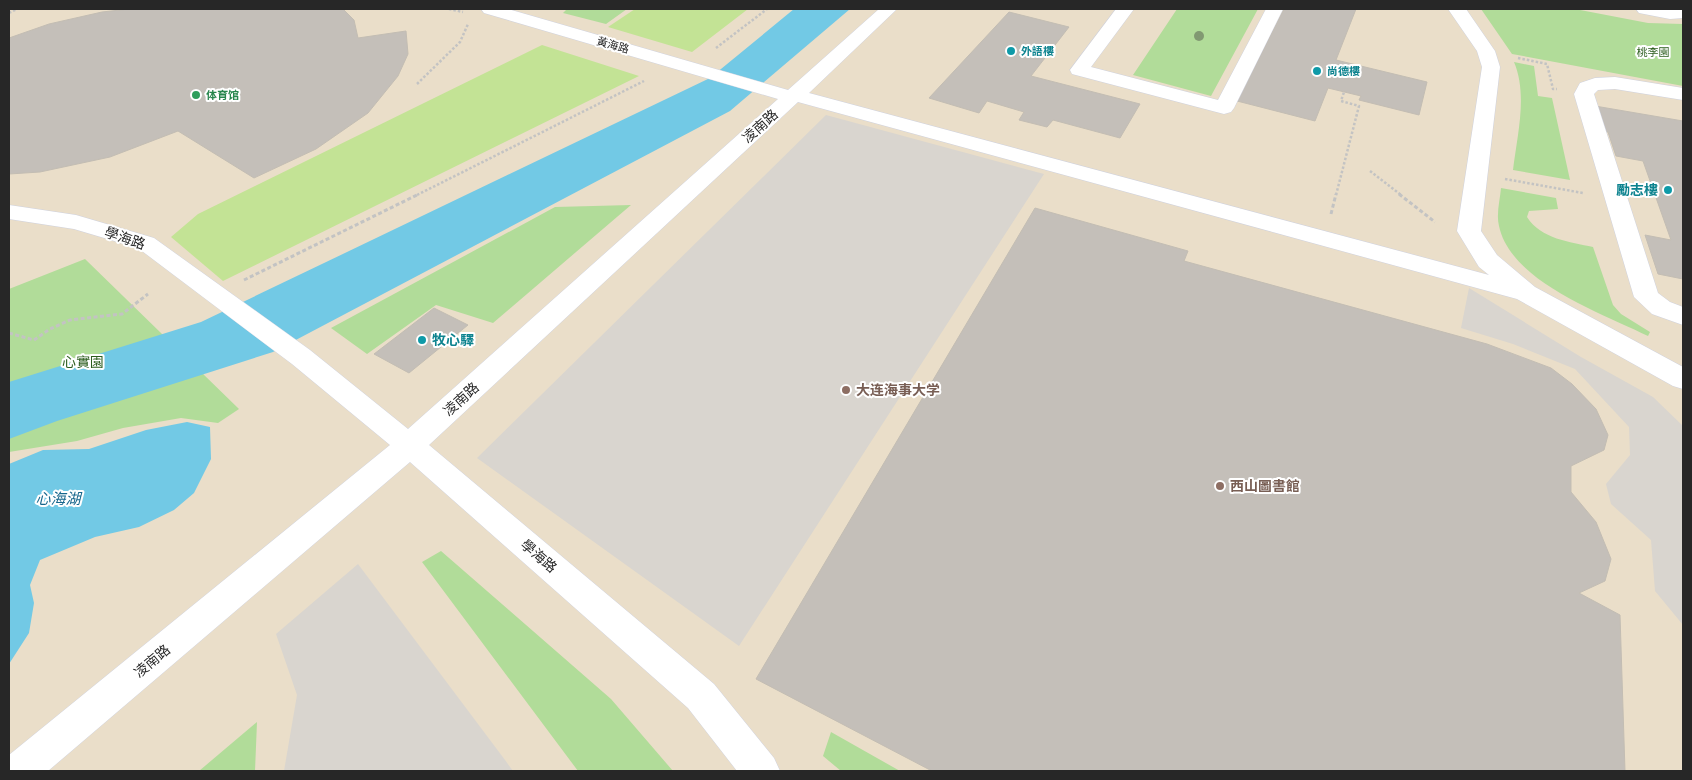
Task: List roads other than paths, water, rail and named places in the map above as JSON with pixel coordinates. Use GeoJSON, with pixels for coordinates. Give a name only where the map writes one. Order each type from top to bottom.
{"type":"FeatureCollection","features":[{"type":"Feature","properties":{"kind":"street","name":"黃海路"},"geometry":{"type":"LineString","coordinates":[[490,9],[529,13],[705,72],[793,96]]}},
{"type":"Feature","properties":{"kind":"street","name":"凌南路"},"geometry":{"type":"LineString","coordinates":[[19,771],[410,445],[889,9]]}},
{"type":"Feature","properties":{"kind":"street"},"geometry":{"type":"LineString","coordinates":[[1125,9],[1079,70],[1224,108],[1274,9]]}},
{"type":"Feature","properties":{"kind":"street"},"geometry":{"type":"LineString","coordinates":[[1457,9],[1486,51],[1491,67],[1468,231],[1488,261],[1526,293],[1683,379]]}},
{"type":"Feature","properties":{"kind":"street"},"geometry":{"type":"LineString","coordinates":[[1645,9],[1670,14],[1683,13]]}},
{"type":"Feature","properties":{"kind":"street"},"geometry":{"type":"LineString","coordinates":[[1683,94],[1603,83],[1587,87],[1584,94],[1647,297],[1661,308],[1683,316]]}},
{"type":"Feature","properties":{"kind":"street"},"geometry":{"type":"LineString","coordinates":[[793,96],[1526,293]]}},
{"type":"Feature","properties":{"kind":"street","name":"學海路"},"geometry":{"type":"LineString","coordinates":[[9,212],[76,222],[146,243],[301,357],[410,445],[701,696],[761,771]]}},
{"type":"Feature","properties":{"kind":"water"},"geometry":{"type":"Polygon","coordinates":[[[794,9],[850,9],[730,111],[273,352],[57,421],[9,439],[9,382],[201,322],[710,78],[794,9]]]}},
{"type":"Feature","properties":{"kind":"water","name":"心海湖"},"geometry":{"type":"Polygon","coordinates":[[[187,422],[210,427],[211,459],[194,493],[174,510],[139,527],[95,537],[40,560],[30,585],[34,603],[29,633],[9,664],[9,464],[43,450],[89,449],[146,430],[187,422]]]}},
{"type":"Feature","properties":{"kind":"place","name":"外語樓"},"geometry":{"type":"Point","coordinates":[1011,51]}},
{"type":"Feature","properties":{"kind":"place","name":"尚德樓"},"geometry":{"type":"Point","coordinates":[1317,71]}},
{"type":"Feature","properties":{"kind":"place","name":"体育馆"},"geometry":{"type":"Point","coordinates":[196,95]}},
{"type":"Feature","properties":{"kind":"place","name":"勵志樓"},"geometry":{"type":"Point","coordinates":[1668,190]}},
{"type":"Feature","properties":{"kind":"place","name":"牧心驛"},"geometry":{"type":"Point","coordinates":[422,340]}},
{"type":"Feature","properties":{"kind":"place","name":"大连海事大学"},"geometry":{"type":"Point","coordinates":[846,390]}},
{"type":"Feature","properties":{"kind":"place","name":"西山圖書館"},"geometry":{"type":"Point","coordinates":[1220,486]}},
{"type":"Feature","properties":{"kind":"park label","name":"桃李園"},"geometry":{"type":"Point","coordinates":[1653,52]}},
{"type":"Feature","properties":{"kind":"park label","name":"心實園"},"geometry":{"type":"Point","coordinates":[83,362]}}]}
